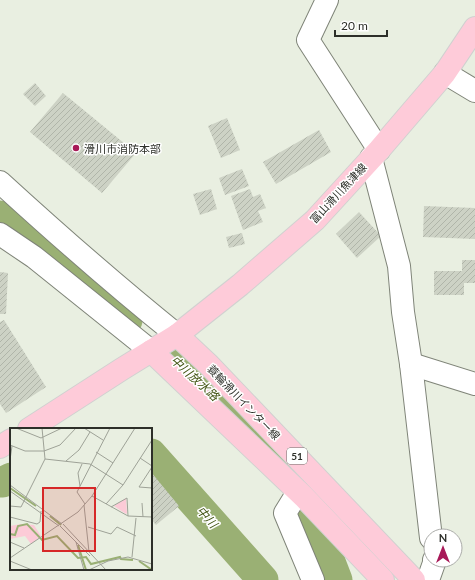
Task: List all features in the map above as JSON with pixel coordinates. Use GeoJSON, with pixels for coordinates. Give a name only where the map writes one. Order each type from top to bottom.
{"type":"FeatureCollection","features":[{"type":"Feature","properties":{"kind":"main road","name":"富山滑川魚津線"},"geometry":{"type":"LineString","coordinates":[[177,335],[240,285],[315,220],[375,154],[445,73],[475,28]]}},
{"type":"Feature","properties":{"kind":"main road"},"geometry":{"type":"LineString","coordinates":[[31,428],[177,335]]}},
{"type":"Feature","properties":{"kind":"main road","name":"蓑輪滑川インター線"},"geometry":{"type":"LineString","coordinates":[[177,335],[209,365],[414,580]]}},
{"type":"Feature","properties":{"kind":"main road","name":"51"},"geometry":{"type":"LineString","coordinates":[[151,352],[298,492],[383,580]]}},
{"type":"Feature","properties":{"kind":"main road"},"geometry":{"type":"LineString","coordinates":[[0,447],[10,441]]}},
{"type":"Feature","properties":{"kind":"street"},"geometry":{"type":"LineString","coordinates":[[327,0],[308,40],[375,154],[399,266],[403,312],[411,364],[430,528]]}},
{"type":"Feature","properties":{"kind":"street"},"geometry":{"type":"LineString","coordinates":[[445,73],[475,91]]}},
{"type":"Feature","properties":{"kind":"street"},"geometry":{"type":"LineString","coordinates":[[0,182],[64,240],[177,335]]}},
{"type":"Feature","properties":{"kind":"street"},"geometry":{"type":"LineString","coordinates":[[0,234],[34,256],[151,352]]}},
{"type":"Feature","properties":{"kind":"street"},"geometry":{"type":"LineString","coordinates":[[411,364],[475,384]]}},
{"type":"Feature","properties":{"kind":"street"},"geometry":{"type":"LineString","coordinates":[[298,492],[285,513],[314,580]]}},
{"type":"Feature","properties":{"kind":"street"},"geometry":{"type":"LineString","coordinates":[[428,580],[432,568]]}},
{"type":"Feature","properties":{"kind":"building"},"geometry":{"type":"Polygon","coordinates":[[[35,83],[46,96],[35,106],[23,94],[35,83]]]}},
{"type":"Feature","properties":{"kind":"building"},"geometry":{"type":"Polygon","coordinates":[[[63,93],[136,153],[102,193],[30,132],[63,93]]]}},
{"type":"Feature","properties":{"kind":"building"},"geometry":{"type":"Polygon","coordinates":[[[227,118],[240,150],[221,158],[208,126],[227,118]]]}},
{"type":"Feature","properties":{"kind":"building"},"geometry":{"type":"Polygon","coordinates":[[[319,130],[331,152],[276,184],[263,162],[319,130]]]}},
{"type":"Feature","properties":{"kind":"building"},"geometry":{"type":"Polygon","coordinates":[[[242,169],[249,186],[225,195],[219,178],[242,169]]]}},
{"type":"Feature","properties":{"kind":"building"},"geometry":{"type":"Polygon","coordinates":[[[211,189],[217,209],[200,215],[193,194],[211,189]]]}},
{"type":"Feature","properties":{"kind":"building"},"geometry":{"type":"Polygon","coordinates":[[[250,189],[253,197],[260,194],[266,208],[258,211],[263,222],[243,230],[231,196],[250,189]]]}},
{"type":"Feature","properties":{"kind":"building"},"geometry":{"type":"Polygon","coordinates":[[[424,206],[475,208],[475,239],[423,237],[424,206]]]}},
{"type":"Feature","properties":{"kind":"building"},"geometry":{"type":"Polygon","coordinates":[[[359,212],[381,236],[357,258],[336,234],[359,212]]]}},
{"type":"Feature","properties":{"kind":"building"},"geometry":{"type":"Polygon","coordinates":[[[242,233],[245,244],[229,248],[226,237],[242,233]]]}},
{"type":"Feature","properties":{"kind":"building"},"geometry":{"type":"Polygon","coordinates":[[[462,260],[475,260],[475,283],[464,283],[464,295],[434,295],[434,271],[462,271],[462,260]]]}},
{"type":"Feature","properties":{"kind":"building"},"geometry":{"type":"Polygon","coordinates":[[[0,272],[8,273],[6,314],[0,314],[0,272]]]}},
{"type":"Feature","properties":{"kind":"building"},"geometry":{"type":"Polygon","coordinates":[[[4,320],[46,387],[6,413],[0,404],[0,322],[4,320]]]}},
{"type":"Feature","properties":{"kind":"building"},"geometry":{"type":"Polygon","coordinates":[[[152,473],[179,506],[156,525],[152,520],[152,473]]]}},
{"type":"Feature","properties":{"kind":"waterway","name":"中川放水路"},"geometry":{"type":"LineString","coordinates":[[0,216],[46,250],[127,320]]}},
{"type":"Feature","properties":{"kind":"waterway","name":"中川放水路"},"geometry":{"type":"LineString","coordinates":[[171,357],[295,471],[337,580]]}},
{"type":"Feature","properties":{"kind":"waterway","name":"中川"},"geometry":{"type":"LineString","coordinates":[[152,455],[263,580]]}},
{"type":"Feature","properties":{"kind":"waterway","name":"中川"},"geometry":{"type":"LineString","coordinates":[[0,482],[10,478]]}},
{"type":"Feature","properties":{"kind":"place","name":"滑川市消防本部"},"geometry":{"type":"Point","coordinates":[76,148]}}]}
